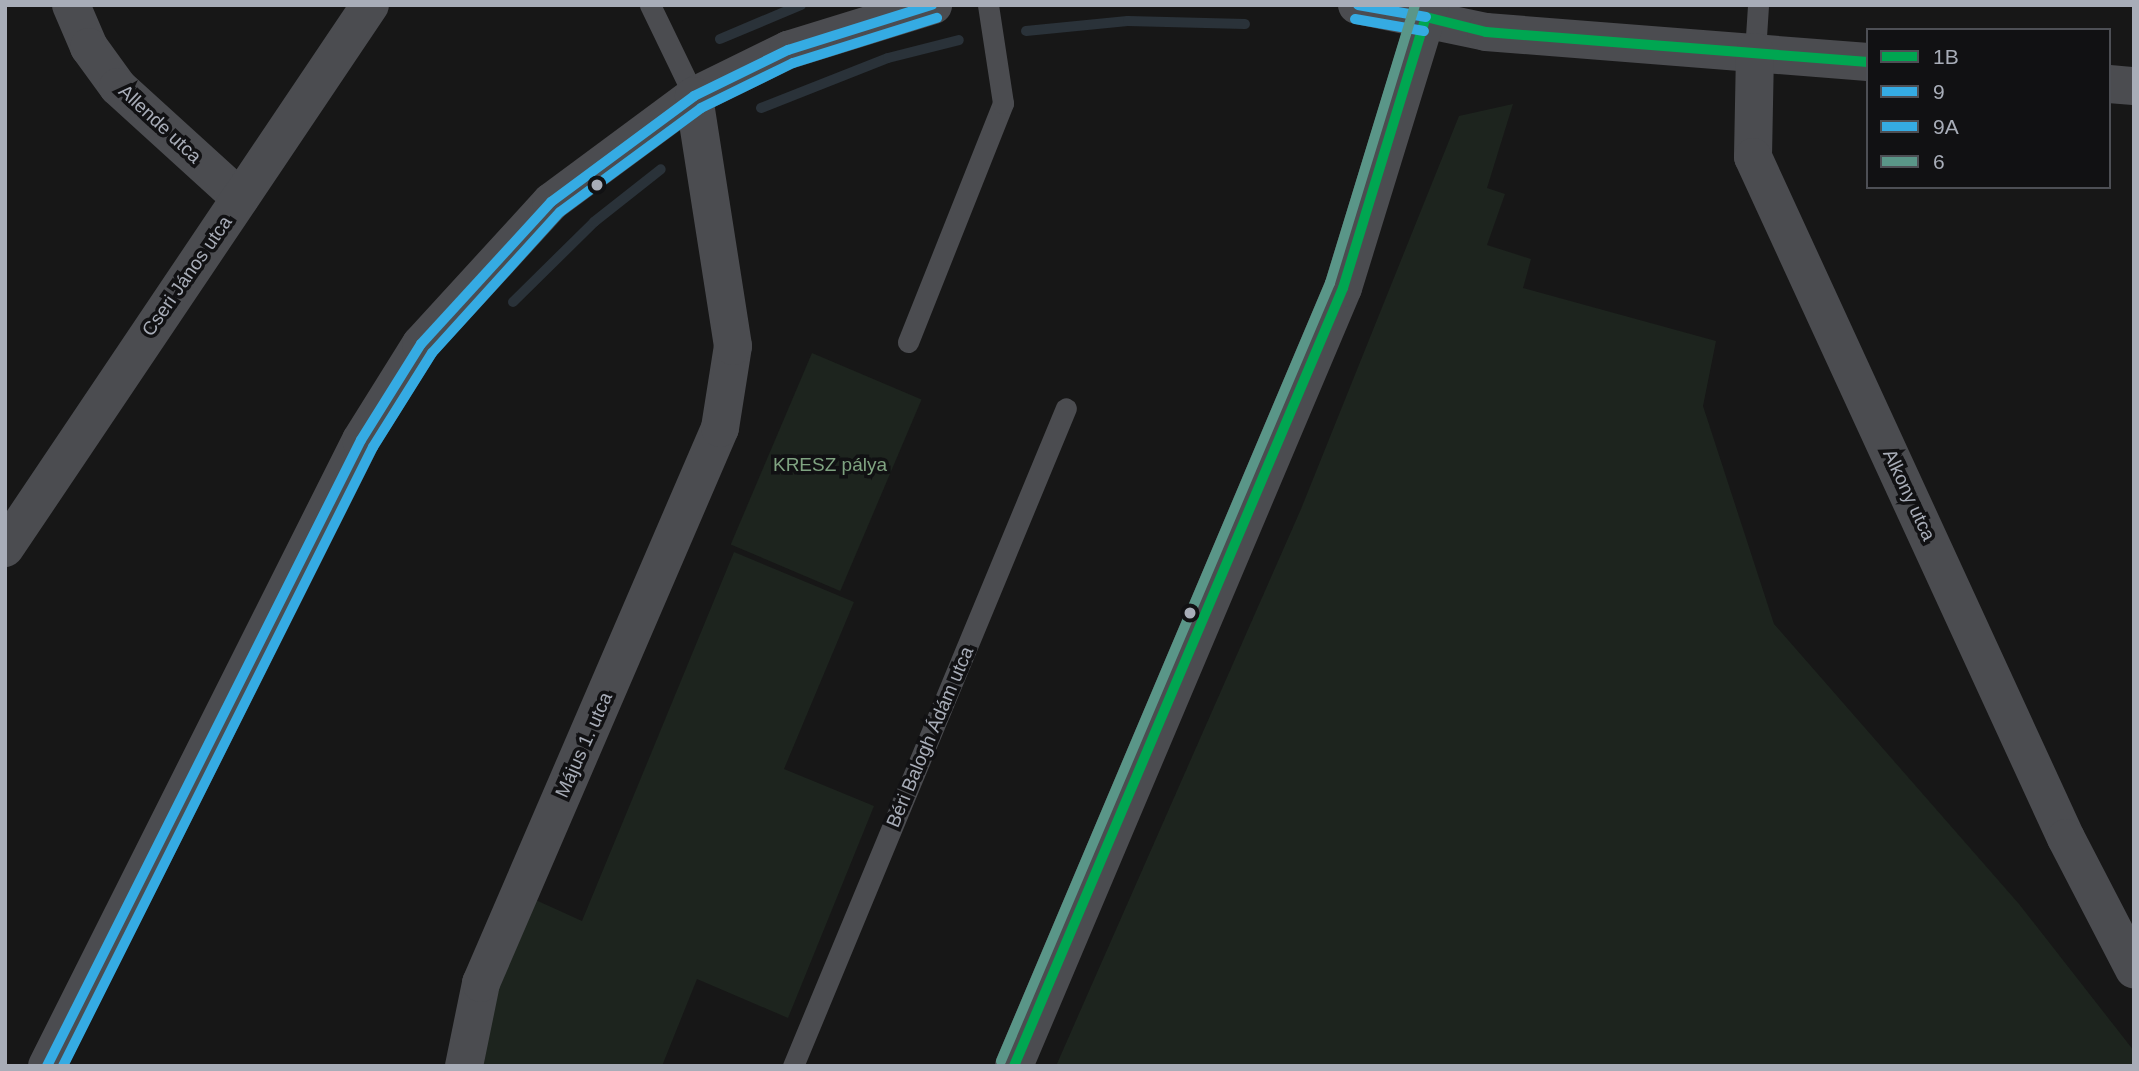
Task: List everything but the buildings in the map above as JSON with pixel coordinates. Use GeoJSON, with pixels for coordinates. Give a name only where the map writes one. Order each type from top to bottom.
{"type":"FeatureCollection","features":[{"type":"Feature","properties":{"kind":"street","name":"Allende utca"},"geometry":{"type":"LineString","coordinates":[[71,5],[89,47],[118,87],[240,198]]}},
{"type":"Feature","properties":{"kind":"street","name":"Cseri János utca"},"geometry":{"type":"LineString","coordinates":[[5,548],[370,5]]}},
{"type":"Feature","properties":{"kind":"street"},"geometry":{"type":"LineString","coordinates":[[1357,5],[1428,11],[1486,32],[1866,62]]}},
{"type":"Feature","properties":{"kind":"street"},"geometry":{"type":"LineString","coordinates":[[47,1066],[361,440],[421,344],[551,202],[694,96],[788,50],[925,6]]}},
{"type":"Feature","properties":{"kind":"street"},"geometry":{"type":"LineString","coordinates":[[1014,1066],[1343,288],[1428,11]]}},
{"type":"Feature","properties":{"kind":"street","name":"Alkony utca"},"geometry":{"type":"LineString","coordinates":[[1755,52],[1753,157],[2066,838],[2134,969]]}},
{"type":"Feature","properties":{"kind":"street"},"geometry":{"type":"LineString","coordinates":[[2111,84],[2134,86]]}},
{"type":"Feature","properties":{"kind":"street","name":"Május 1. utca"},"geometry":{"type":"LineString","coordinates":[[464,1066],[481,983],[720,428],[733,346],[694,96]]}},
{"type":"Feature","properties":{"kind":"lane"},"geometry":{"type":"LineString","coordinates":[[650,5],[694,96]]}},
{"type":"Feature","properties":{"kind":"lane"},"geometry":{"type":"LineString","coordinates":[[908,342],[1003,103],[988,5]]}},
{"type":"Feature","properties":{"kind":"lane","name":"Alkony utca"},"geometry":{"type":"LineString","coordinates":[[1755,52],[1758,5]]}},
{"type":"Feature","properties":{"kind":"lane","name":"Béri Balogh Ádám utca"},"geometry":{"type":"LineString","coordinates":[[793,1066],[1066,408]]}},
{"type":"Feature","properties":{"kind":"green space"},"geometry":{"type":"Polygon","coordinates":[[[1513,104],[1487,188],[1505,194],[1487,245],[1531,259],[1523,288],[1716,341],[1703,406],[1774,624],[2019,904],[2134,1051],[2134,1066],[1056,1066],[1301,509],[1459,116],[1513,104]]]}},
{"type":"Feature","properties":{"kind":"green space","name":"KRESZ pálya"},"geometry":{"type":"Polygon","coordinates":[[[812,353],[922,399],[840,591],[731,544],[812,353]]]}},
{"type":"Feature","properties":{"kind":"green space"},"geometry":{"type":"Polygon","coordinates":[[[734,552],[854,602],[784,769],[874,806],[788,1018],[697,979],[662,1066],[464,1066],[518,892],[582,921],[734,552]]]}},
{"type":"Feature","properties":{"kind":"waterway"},"geometry":{"type":"LineString","coordinates":[[720,39],[801,5]]}},
{"type":"Feature","properties":{"kind":"waterway"},"geometry":{"type":"LineString","coordinates":[[1026,31],[1128,21],[1245,24]]}},
{"type":"Feature","properties":{"kind":"waterway"},"geometry":{"type":"LineString","coordinates":[[761,108],[888,58],[959,40]]}},
{"type":"Feature","properties":{"kind":"waterway"},"geometry":{"type":"LineString","coordinates":[[513,302],[594,222],[661,169]]}},
{"type":"Feature","properties":{"kind":"transit line","name":"9"},"geometry":{"type":"LineString","coordinates":[[47,1066],[361,440],[421,344],[551,202],[694,96],[788,50],[932,5]]}},
{"type":"Feature","properties":{"kind":"transit line","name":"9"},"geometry":{"type":"LineString","coordinates":[[1358,5],[1426,17]]}},
{"type":"Feature","properties":{"kind":"transit line","name":"6"},"geometry":{"type":"LineString","coordinates":[[1001,1061],[1330,283],[1415,5]]}},
{"type":"Feature","properties":{"kind":"transit line","name":"1B"},"geometry":{"type":"LineString","coordinates":[[1426,17],[1486,32],[1866,62]]}},
{"type":"Feature","properties":{"kind":"transit line","name":"1B"},"geometry":{"type":"LineString","coordinates":[[1014,1066],[1343,288],[1426,17]]}},
{"type":"Feature","properties":{"kind":"transit line","name":"9A"},"geometry":{"type":"LineString","coordinates":[[63,1066],[373,447],[432,353],[560,212],[701,108],[793,63],[937,18]]}},
{"type":"Feature","properties":{"kind":"transit line","name":"9A"},"geometry":{"type":"LineString","coordinates":[[1355,19],[1424,31]]}}]}
